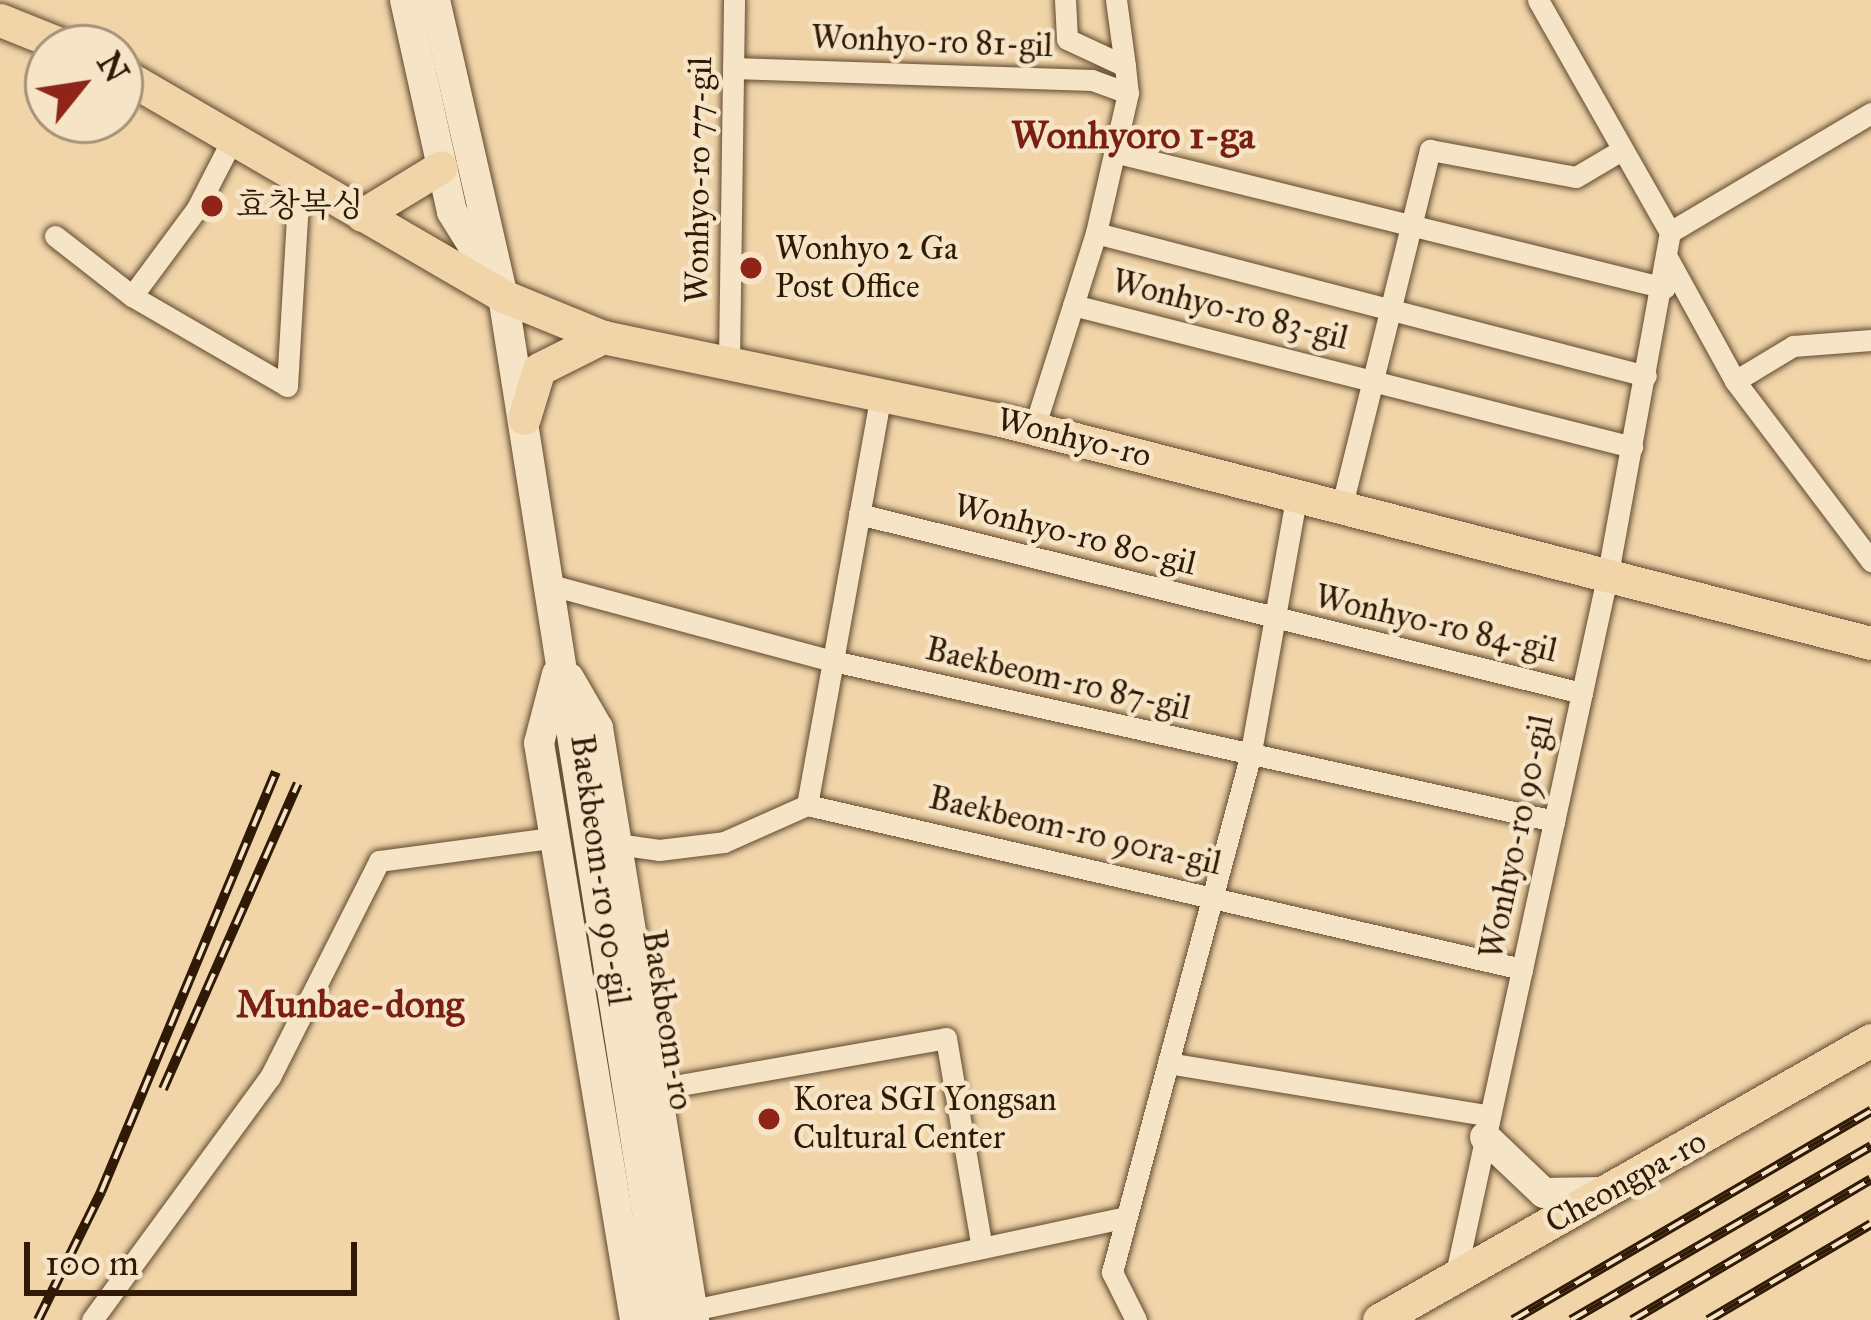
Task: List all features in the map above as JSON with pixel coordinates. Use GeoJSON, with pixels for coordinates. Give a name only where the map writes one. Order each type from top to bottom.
{"type":"FeatureCollection","features":[{"type":"Feature","properties":{"kind":"main road","name":"Baekbeom-ro"},"geometry":{"type":"LineString","coordinates":[[406,0],[447,149],[503,296],[560,662],[682,1318]]}},
{"type":"Feature","properties":{"kind":"main road","name":"Baekbeom-ro"},"geometry":{"type":"LineString","coordinates":[[435,0],[447,149]]}},
{"type":"Feature","properties":{"kind":"main road","name":"Wonhyo-ro"},"geometry":{"type":"LineString","coordinates":[[144,86],[234,136],[299,181],[503,296],[603,337],[1034,428],[1871,643]]}},
{"type":"Feature","properties":{"kind":"main road"},"geometry":{"type":"LineString","coordinates":[[362,215],[447,149]]}},
{"type":"Feature","properties":{"kind":"main road"},"geometry":{"type":"LineString","coordinates":[[524,418],[539,369],[603,337]]}},
{"type":"Feature","properties":{"kind":"main road","name":"Baekbeom-ro 90-gil"},"geometry":{"type":"LineString","coordinates":[[560,662],[539,742],[634,1320]]}},
{"type":"Feature","properties":{"kind":"main road","name":"Baekbeom-ro 90-gil"},"geometry":{"type":"LineString","coordinates":[[560,662],[598,728],[657,1089],[682,1318]]}},
{"type":"Feature","properties":{"kind":"main road","name":"Cheongpa-ro"},"geometry":{"type":"LineString","coordinates":[[1379,1320],[1871,1040]]}},
{"type":"Feature","properties":{"kind":"main road"},"geometry":{"type":"LineString","coordinates":[[1488,1126],[1544,1193],[1610,1191]]}},
{"type":"Feature","properties":{"kind":"street","name":"Wonhyo-ro 77-gil"},"geometry":{"type":"LineString","coordinates":[[729,361],[734,0]]}},
{"type":"Feature","properties":{"kind":"street","name":"Wonhyo-ro 81-gil"},"geometry":{"type":"LineString","coordinates":[[1064,0],[1067,39],[1125,66]]}},
{"type":"Feature","properties":{"kind":"street"},"geometry":{"type":"LineString","coordinates":[[1034,428],[1118,153],[1127,93],[1115,0]]}},
{"type":"Feature","properties":{"kind":"street"},"geometry":{"type":"LineString","coordinates":[[1538,0],[1670,232],[1871,113]]}},
{"type":"Feature","properties":{"kind":"street","name":"Wonhyo-ro 81-gil"},"geometry":{"type":"LineString","coordinates":[[733,68],[1092,80],[1127,93]]}},
{"type":"Feature","properties":{"kind":"street"},"geometry":{"type":"LineString","coordinates":[[132,296],[196,208],[234,136]]}},
{"type":"Feature","properties":{"kind":"street","name":"Wonhyo-ro 83-gil"},"geometry":{"type":"LineString","coordinates":[[1342,505],[1430,150],[1576,178],[1621,151]]}},
{"type":"Feature","properties":{"kind":"street"},"geometry":{"type":"LineString","coordinates":[[1118,153],[1409,221],[1665,288]]}},
{"type":"Feature","properties":{"kind":"street"},"geometry":{"type":"LineString","coordinates":[[55,236],[132,296],[287,386],[299,181]]}},
{"type":"Feature","properties":{"kind":"street","name":"Wonhyo-ro 90-gil"},"geometry":{"type":"LineString","coordinates":[[1455,1278],[1608,573],[1665,288],[1670,232]]}},
{"type":"Feature","properties":{"kind":"street","name":"Wonhyo-ro 83-gil"},"geometry":{"type":"LineString","coordinates":[[1096,233],[1388,308]]}},
{"type":"Feature","properties":{"kind":"street"},"geometry":{"type":"LineString","coordinates":[[1668,260],[1736,381],[1871,561]]}},
{"type":"Feature","properties":{"kind":"street","name":"Wonhyo-ro 83-gil"},"geometry":{"type":"LineString","coordinates":[[1073,305],[1371,379]]}},
{"type":"Feature","properties":{"kind":"street"},"geometry":{"type":"LineString","coordinates":[[1388,308],[1646,376]]}},
{"type":"Feature","properties":{"kind":"street"},"geometry":{"type":"LineString","coordinates":[[1736,381],[1793,346],[1871,340]]}},
{"type":"Feature","properties":{"kind":"street"},"geometry":{"type":"LineString","coordinates":[[1371,379],[1632,447]]}},
{"type":"Feature","properties":{"kind":"street"},"geometry":{"type":"LineString","coordinates":[[617,844],[659,850],[724,842],[807,805],[880,394]]}},
{"type":"Feature","properties":{"kind":"street","name":"Wonhyo-ro 84-gil"},"geometry":{"type":"LineString","coordinates":[[1213,896],[1250,757],[1297,494]]}},
{"type":"Feature","properties":{"kind":"street","name":"Wonhyo-ro 80-gil"},"geometry":{"type":"LineString","coordinates":[[859,514],[1275,620]]}},
{"type":"Feature","properties":{"kind":"street","name":"Baekbeom-ro 87-gil"},"geometry":{"type":"LineString","coordinates":[[551,585],[832,661],[1554,821]]}},
{"type":"Feature","properties":{"kind":"street","name":"Wonhyo-ro 84-gil"},"geometry":{"type":"LineString","coordinates":[[1275,620],[1582,693]]}},
{"type":"Feature","properties":{"kind":"street","name":"Baekbeom-ro 90ra-gil"},"geometry":{"type":"LineString","coordinates":[[807,805],[1522,969]]}},
{"type":"Feature","properties":{"kind":"street"},"geometry":{"type":"LineString","coordinates":[[92,1320],[270,1077],[379,861],[552,838]]}},
{"type":"Feature","properties":{"kind":"street"},"geometry":{"type":"LineString","coordinates":[[1136,1320],[1112,1272],[1213,896]]}},
{"type":"Feature","properties":{"kind":"street"},"geometry":{"type":"LineString","coordinates":[[657,1089],[946,1038],[982,1248]]}},
{"type":"Feature","properties":{"kind":"street"},"geometry":{"type":"LineString","coordinates":[[1168,1063],[1488,1126]]}},
{"type":"Feature","properties":{"kind":"street"},"geometry":{"type":"LineString","coordinates":[[682,1318],[1126,1217]]}},
{"type":"Feature","properties":{"kind":"railway"},"geometry":{"type":"LineString","coordinates":[[38,1320],[101,1192],[276,772]]}},
{"type":"Feature","properties":{"kind":"railway"},"geometry":{"type":"LineString","coordinates":[[163,1089],[298,783]]}},
{"type":"Feature","properties":{"kind":"railway"},"geometry":{"type":"LineString","coordinates":[[1513,1320],[1871,1111]]}},
{"type":"Feature","properties":{"kind":"railway"},"geometry":{"type":"LineString","coordinates":[[1571,1320],[1871,1146]]}},
{"type":"Feature","properties":{"kind":"railway"},"geometry":{"type":"LineString","coordinates":[[1632,1320],[1871,1179]]}},
{"type":"Feature","properties":{"kind":"railway"},"geometry":{"type":"LineString","coordinates":[[1708,1320],[1871,1224]]}},
{"type":"Feature","properties":{"kind":"place","name":"효창복싱"},"geometry":{"type":"Point","coordinates":[212,206]}},
{"type":"Feature","properties":{"kind":"place","name":"Wonhyo 2 Ga Post Office"},"geometry":{"type":"Point","coordinates":[751,268]}},
{"type":"Feature","properties":{"kind":"place","name":"Korea SGI Yongsan Cultural Center"},"geometry":{"type":"Point","coordinates":[769,1119]}},
{"type":"Feature","properties":{"kind":"district","name":"Wonhyoro 1-ga"},"geometry":{"type":"Point","coordinates":[1133,135]}},
{"type":"Feature","properties":{"kind":"district","name":"Munbae-dong"},"geometry":{"type":"Point","coordinates":[350,1004]}}]}
